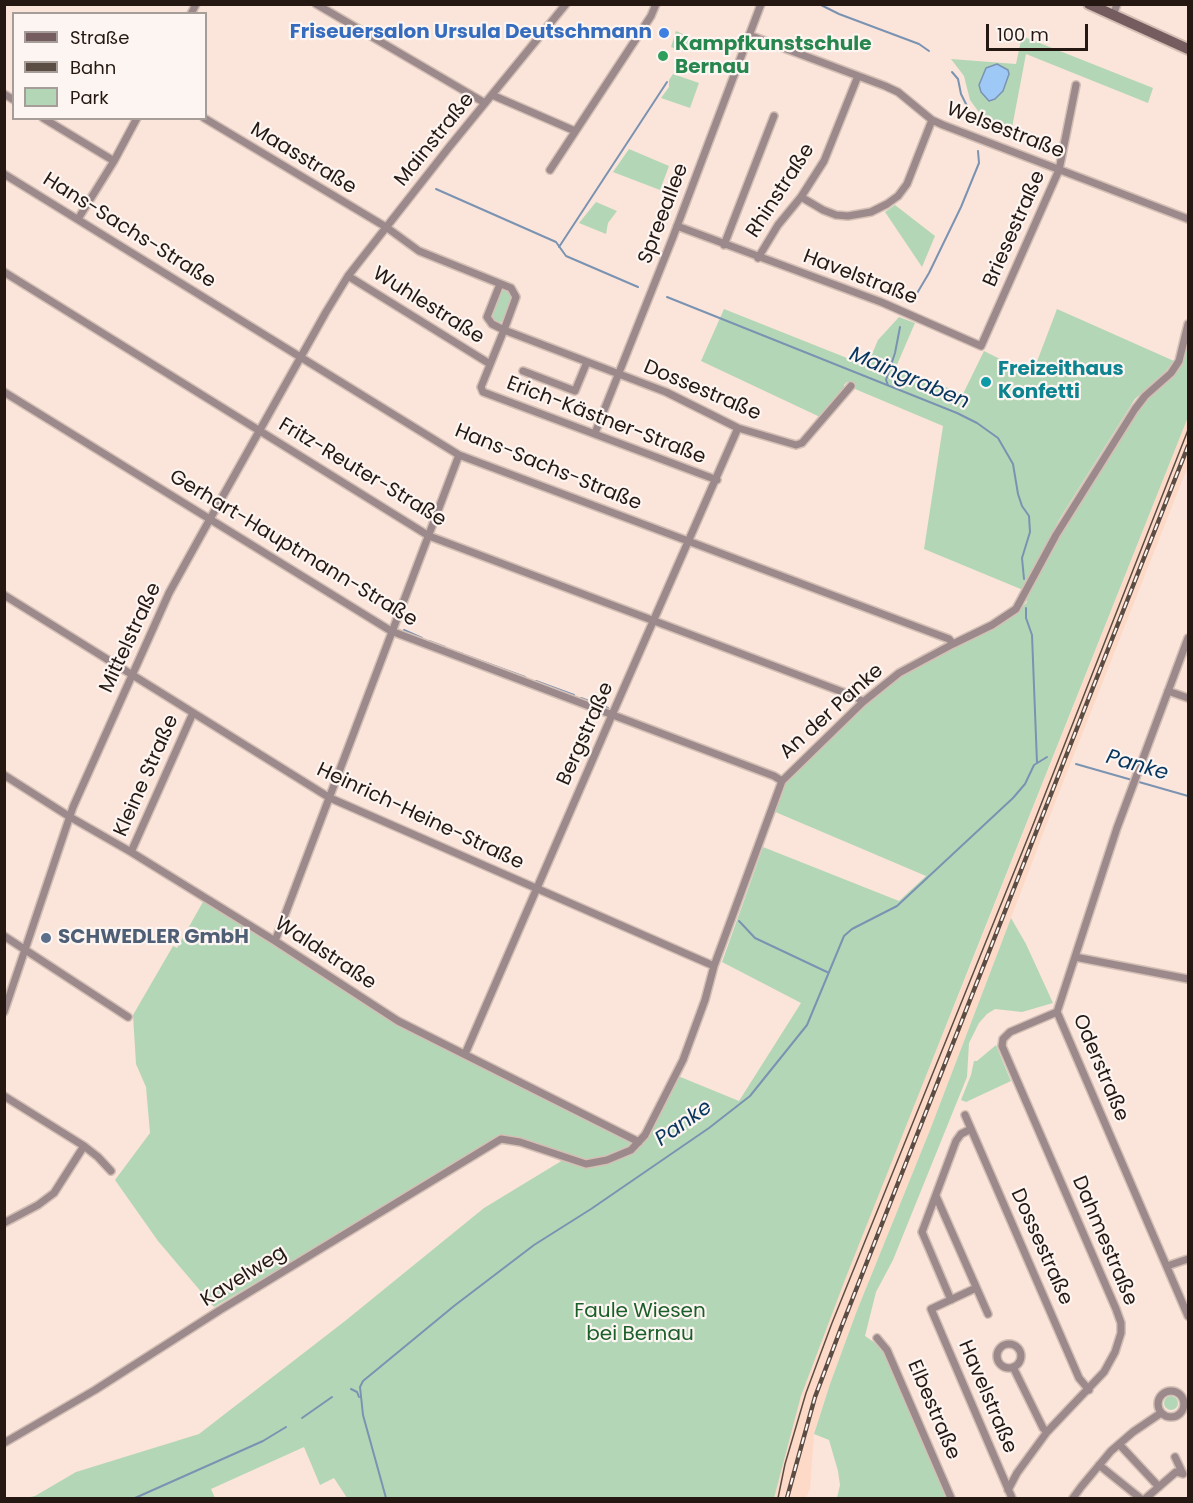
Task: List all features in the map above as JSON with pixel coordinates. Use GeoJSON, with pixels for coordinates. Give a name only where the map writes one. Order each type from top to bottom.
{"type":"FeatureCollection","features":[{"type":"Feature","properties":{"kind":"street"},"geometry":{"type":"LineString","coordinates":[[316,4],[485,103]]}},
{"type":"Feature","properties":{"kind":"street","name":"Mainstraße"},"geometry":{"type":"LineString","coordinates":[[334,299],[348,276],[386,226],[566,4]]}},
{"type":"Feature","properties":{"kind":"street","name":"Spreeallee"},"geometry":{"type":"LineString","coordinates":[[595,434],[761,4]]}},
{"type":"Feature","properties":{"kind":"street"},"geometry":{"type":"LineString","coordinates":[[1089,4],[1188,50]]}},
{"type":"Feature","properties":{"kind":"street"},"geometry":{"type":"LineString","coordinates":[[1113,16],[1118,4]]}},
{"type":"Feature","properties":{"kind":"street"},"geometry":{"type":"LineString","coordinates":[[550,170],[651,16],[654,5]]}},
{"type":"Feature","properties":{"kind":"street","name":"Welsestraße"},"geometry":{"type":"LineString","coordinates":[[749,35],[898,92],[932,120],[1188,219]]}},
{"type":"Feature","properties":{"kind":"street","name":"Rhinstraße"},"geometry":{"type":"LineString","coordinates":[[758,258],[778,225],[824,161],[858,76]]}},
{"type":"Feature","properties":{"kind":"street","name":"Briesestraße"},"geometry":{"type":"LineString","coordinates":[[981,346],[1059,170],[1076,86]]}},
{"type":"Feature","properties":{"kind":"street"},"geometry":{"type":"LineString","coordinates":[[492,96],[575,131]]}},
{"type":"Feature","properties":{"kind":"street"},"geometry":{"type":"LineString","coordinates":[[724,245],[774,116]]}},
{"type":"Feature","properties":{"kind":"street"},"geometry":{"type":"LineString","coordinates":[[46,120],[114,161]]}},
{"type":"Feature","properties":{"kind":"street"},"geometry":{"type":"LineString","coordinates":[[78,219],[136,120]]}},
{"type":"Feature","properties":{"kind":"street","name":"Maasstraße"},"geometry":{"type":"LineString","coordinates":[[207,120],[386,226]]}},
{"type":"Feature","properties":{"kind":"street"},"geometry":{"type":"LineString","coordinates":[[801,196],[823,210],[836,215],[848,216],[872,212],[887,204],[898,196],[907,184],[932,120]]}},
{"type":"Feature","properties":{"kind":"street","name":"Hans-Sachs-Straße"},"geometry":{"type":"LineString","coordinates":[[4,174],[459,455],[949,639],[952,644]]}},
{"type":"Feature","properties":{"kind":"street"},"geometry":{"type":"LineString","coordinates":[[386,226],[419,251],[511,288],[516,294],[490,364]]}},
{"type":"Feature","properties":{"kind":"street","name":"Havelstraße"},"geometry":{"type":"LineString","coordinates":[[677,226],[898,309],[981,346]]}},
{"type":"Feature","properties":{"kind":"street","name":"Fritz-Reuter-Straße"},"geometry":{"type":"LineString","coordinates":[[4,272],[429,536],[856,697],[863,702]]}},
{"type":"Feature","properties":{"kind":"street","name":"Wuhlestraße"},"geometry":{"type":"LineString","coordinates":[[348,276],[490,364]]}},
{"type":"Feature","properties":{"kind":"street"},"geometry":{"type":"LineString","coordinates":[[500,284],[487,317],[492,324],[504,330]]}},
{"type":"Feature","properties":{"kind":"street","name":"Mittelstraße"},"geometry":{"type":"LineString","coordinates":[[4,1012],[70,817],[169,593],[334,299]]}},
{"type":"Feature","properties":{"kind":"street","name":"An der Panke"},"geometry":{"type":"LineString","coordinates":[[639,1142],[645,1135],[683,1060],[705,1000],[714,966],[782,781],[863,702],[899,674],[1010,615],[1020,604],[1056,535],[1135,409],[1175,367],[1182,353],[1188,324]]}},
{"type":"Feature","properties":{"kind":"street","name":"Dossestraße"},"geometry":{"type":"LineString","coordinates":[[504,330],[666,392],[738,428],[796,445],[802,443],[851,387]]}},
{"type":"Feature","properties":{"kind":"street"},"geometry":{"type":"LineString","coordinates":[[524,371],[575,391],[587,362]]}},
{"type":"Feature","properties":{"kind":"street","name":"Erich-Kästner-Straße"},"geometry":{"type":"LineString","coordinates":[[490,364],[481,387],[483,392],[717,480]]}},
{"type":"Feature","properties":{"kind":"street","name":"Gerhart-Hauptmann-Straße"},"geometry":{"type":"LineString","coordinates":[[4,392],[391,631],[774,776],[782,781]]}},
{"type":"Feature","properties":{"kind":"street","name":"Bergstraße"},"geometry":{"type":"LineString","coordinates":[[465,1054],[738,428]]}},
{"type":"Feature","properties":{"kind":"street"},"geometry":{"type":"LineString","coordinates":[[275,941],[459,455]]}},
{"type":"Feature","properties":{"kind":"street","name":"Heinrich-Heine-Straße"},"geometry":{"type":"LineString","coordinates":[[4,595],[330,798],[714,966]]}},
{"type":"Feature","properties":{"kind":"street","name":"Oderstraße"},"geometry":{"type":"LineString","coordinates":[[1188,638],[1117,828],[1057,1012],[1188,1316]]}},
{"type":"Feature","properties":{"kind":"street"},"geometry":{"type":"LineString","coordinates":[[1168,691],[1188,698]]}},
{"type":"Feature","properties":{"kind":"street","name":"Kleine Straße"},"geometry":{"type":"LineString","coordinates":[[131,852],[193,714]]}},
{"type":"Feature","properties":{"kind":"street","name":"Waldstraße"},"geometry":{"type":"LineString","coordinates":[[4,775],[275,941],[398,1021],[639,1142]]}},
{"type":"Feature","properties":{"kind":"street"},"geometry":{"type":"LineString","coordinates":[[4,936],[128,1017]]}},
{"type":"Feature","properties":{"kind":"street"},"geometry":{"type":"LineString","coordinates":[[1075,957],[1188,979]]}},
{"type":"Feature","properties":{"kind":"street","name":"Dahmestraße"},"geometry":{"type":"LineString","coordinates":[[1008,1490],[1017,1473],[1047,1432],[1104,1372],[1120,1340],[1121,1323],[1002,1046],[1003,1039],[1010,1032],[1057,1012]]}},
{"type":"Feature","properties":{"kind":"street"},"geometry":{"type":"LineString","coordinates":[[4,1096],[84,1146],[111,1171]]}},
{"type":"Feature","properties":{"kind":"street","name":"Dossestraße"},"geometry":{"type":"LineString","coordinates":[[965,1115],[1079,1378],[1089,1390]]}},
{"type":"Feature","properties":{"kind":"street"},"geometry":{"type":"LineString","coordinates":[[971,1129],[961,1134],[956,1141],[922,1232],[951,1300],[976,1288]]}},
{"type":"Feature","properties":{"kind":"street","name":"Kavelweg"},"geometry":{"type":"LineString","coordinates":[[4,1443],[95,1390],[220,1310],[501,1139],[520,1142],[586,1164],[618,1157],[631,1150],[639,1142]]}},
{"type":"Feature","properties":{"kind":"street"},"geometry":{"type":"LineString","coordinates":[[4,1223],[38,1205],[54,1193],[84,1146]]}},
{"type":"Feature","properties":{"kind":"street"},"geometry":{"type":"LineString","coordinates":[[936,1196],[988,1314]]}},
{"type":"Feature","properties":{"kind":"street"},"geometry":{"type":"LineString","coordinates":[[1167,1266],[1188,1259]]}},
{"type":"Feature","properties":{"kind":"street","name":"Havelstraße"},"geometry":{"type":"LineString","coordinates":[[951,1300],[931,1309],[1012,1498]]}},
{"type":"Feature","properties":{"kind":"street","name":"Elbestraße"},"geometry":{"type":"LineString","coordinates":[[877,1338],[887,1350],[951,1498]]}},
{"type":"Feature","properties":{"kind":"street"},"geometry":{"type":"LineString","coordinates":[[1013,1367],[1047,1432]]}},
{"type":"Feature","properties":{"kind":"street"},"geometry":{"type":"LineString","coordinates":[[1073,1498],[1119,1444],[1132,1432],[1161,1413]]}},
{"type":"Feature","properties":{"kind":"street"},"geometry":{"type":"LineString","coordinates":[[1119,1444],[1159,1487]]}},
{"type":"Feature","properties":{"kind":"street"},"geometry":{"type":"LineString","coordinates":[[1146,1498],[1176,1473],[1183,1474],[1175,1457]]}},
{"type":"Feature","properties":{"kind":"street"},"geometry":{"type":"LineString","coordinates":[[1099,1465],[1140,1498]]}},
{"type":"Feature","properties":{"kind":"shaded area"},"geometry":{"type":"Polygon","coordinates":[[[1188,417],[1188,466],[1051,813],[930,1130],[856,1313],[814,1434],[810,1489],[806,1498],[773,1498],[801,1396],[855,1249],[966,977],[1188,417]]]}},
{"type":"Feature","properties":{"kind":"green space"},"geometry":{"type":"Polygon","coordinates":[[[676,31],[690,37],[685,52],[671,47],[676,31]]]}},
{"type":"Feature","properties":{"kind":"green space"},"geometry":{"type":"Polygon","coordinates":[[[1022,36],[1153,88],[1148,103],[1026,54],[1011,133],[986,122],[970,100],[964,76],[951,59],[1016,64],[1022,36]]]}},
{"type":"Feature","properties":{"kind":"green space"},"geometry":{"type":"Polygon","coordinates":[[[673,74],[699,83],[690,108],[661,98],[669,87],[669,80],[673,74]]]}},
{"type":"Feature","properties":{"kind":"green space"},"geometry":{"type":"Polygon","coordinates":[[[629,149],[669,166],[660,190],[613,172],[629,149]]]}},
{"type":"Feature","properties":{"kind":"green space"},"geometry":{"type":"Polygon","coordinates":[[[596,202],[617,211],[608,223],[606,234],[579,223],[596,202]]]}},
{"type":"Feature","properties":{"kind":"green space"},"geometry":{"type":"Polygon","coordinates":[[[895,205],[935,236],[922,267],[885,212],[895,205]]]}},
{"type":"Feature","properties":{"kind":"green space"},"geometry":{"type":"Polygon","coordinates":[[[503,289],[510,292],[512,302],[505,320],[498,324],[494,323],[490,317],[498,293],[503,289]]]}},
{"type":"Feature","properties":{"kind":"green space"},"geometry":{"type":"Polygon","coordinates":[[[724,309],[867,366],[878,340],[899,317],[915,323],[896,367],[963,394],[984,351],[1024,371],[1033,372],[1057,309],[1174,361],[1135,399],[1059,520],[1023,590],[924,549],[943,426],[855,389],[856,385],[852,382],[844,385],[844,391],[820,417],[701,361],[724,309]]]}},
{"type":"Feature","properties":{"kind":"green space","name":"Faule Wiesen bei Bernau"},"geometry":{"type":"Polygon","coordinates":[[[1188,331],[1188,417],[846,1277],[801,1396],[774,1498],[347,1498],[334,1478],[320,1485],[304,1447],[211,1489],[215,1498],[26,1498],[35,1496],[76,1472],[199,1434],[345,1321],[484,1208],[563,1160],[502,1137],[214,1307],[158,1241],[115,1180],[150,1133],[146,1087],[136,1064],[133,1015],[173,946],[177,948],[204,900],[397,1024],[638,1147],[678,1076],[739,1101],[801,1003],[722,962],[763,847],[899,901],[926,876],[773,811],[781,789],[788,778],[867,702],[900,677],[1011,616],[1027,602],[1058,537],[1135,413],[1179,367],[1184,356],[1188,331]]]}},
{"type":"Feature","properties":{"kind":"green space"},"geometry":{"type":"Polygon","coordinates":[[[1011,918],[1026,944],[1053,1003],[1022,1012],[995,1009],[979,1023],[969,1043],[967,1077],[893,1260],[876,1292],[865,1336],[884,1349],[946,1498],[837,1498],[840,1485],[829,1440],[814,1434],[856,1313],[930,1130],[1011,918]]]}},
{"type":"Feature","properties":{"kind":"green space"},"geometry":{"type":"Polygon","coordinates":[[[996,1045],[1011,1081],[966,1102],[961,1100],[974,1061],[996,1045]]]}},
{"type":"Feature","properties":{"kind":"green space"},"geometry":{"type":"Polygon","coordinates":[[[1168,1396],[1174,1396],[1178,1403],[1174,1410],[1168,1410],[1164,1406],[1164,1400],[1168,1396]]]}},
{"type":"Feature","properties":{"kind":"water"},"geometry":{"type":"Polygon","coordinates":[[[997,64],[1008,70],[1009,74],[1003,91],[995,99],[989,101],[981,92],[979,85],[986,68],[997,64]]]}},
{"type":"Feature","properties":{"kind":"waterway"},"geometry":{"type":"LineString","coordinates":[[821,5],[919,44],[929,51]]}},
{"type":"Feature","properties":{"kind":"waterway"},"geometry":{"type":"LineString","coordinates":[[952,72],[958,79],[972,123]]}},
{"type":"Feature","properties":{"kind":"waterway"},"geometry":{"type":"LineString","coordinates":[[559,247],[667,82]]}},
{"type":"Feature","properties":{"kind":"waterway"},"geometry":{"type":"LineString","coordinates":[[913,300],[929,273],[961,207],[979,163],[978,151]]}},
{"type":"Feature","properties":{"kind":"waterway","name":"Maingraben"},"geometry":{"type":"LineString","coordinates":[[436,189],[556,242],[566,256],[638,287]]}},
{"type":"Feature","properties":{"kind":"waterway","name":"Maingraben"},"geometry":{"type":"LineString","coordinates":[[667,297],[957,413],[977,423],[998,438],[1013,464],[1018,494],[1029,516],[1030,532],[1022,558],[1024,579]]}},
{"type":"Feature","properties":{"kind":"waterway"},"geometry":{"type":"LineString","coordinates":[[888,385],[886,380],[895,353],[900,327]]}},
{"type":"Feature","properties":{"kind":"waterway","name":"Maingraben"},"geometry":{"type":"LineString","coordinates":[[1026,608],[1026,618],[1032,635],[1037,763]]}},
{"type":"Feature","properties":{"kind":"waterway"},"geometry":{"type":"LineString","coordinates":[[404,630],[422,638]]}},
{"type":"Feature","properties":{"kind":"waterway"},"geometry":{"type":"LineString","coordinates":[[429,641],[445,647]]}},
{"type":"Feature","properties":{"kind":"waterway"},"geometry":{"type":"LineString","coordinates":[[451,650],[463,654]]}},
{"type":"Feature","properties":{"kind":"waterway"},"geometry":{"type":"LineString","coordinates":[[465,655],[525,677]]}},
{"type":"Feature","properties":{"kind":"waterway"},"geometry":{"type":"LineString","coordinates":[[536,681],[574,695]]}},
{"type":"Feature","properties":{"kind":"waterway"},"geometry":{"type":"LineString","coordinates":[[581,698],[608,708]]}},
{"type":"Feature","properties":{"kind":"waterway","name":"Panke"},"geometry":{"type":"LineString","coordinates":[[386,1498],[363,1415],[360,1387],[363,1381],[454,1306],[534,1245],[709,1128],[750,1096],[807,1025],[844,936],[852,929],[897,906],[1013,798],[1025,784],[1034,765],[1047,757]]}},
{"type":"Feature","properties":{"kind":"waterway","name":"Panke"},"geometry":{"type":"LineString","coordinates":[[1076,764],[1188,796]]}},
{"type":"Feature","properties":{"kind":"waterway"},"geometry":{"type":"LineString","coordinates":[[739,921],[755,938],[827,972]]}},
{"type":"Feature","properties":{"kind":"waterway"},"geometry":{"type":"LineString","coordinates":[[351,1389],[357,1392],[359,1397]]}},
{"type":"Feature","properties":{"kind":"waterway"},"geometry":{"type":"LineString","coordinates":[[302,1418],[332,1397]]}},
{"type":"Feature","properties":{"kind":"waterway"},"geometry":{"type":"LineString","coordinates":[[135,1498],[263,1441],[286,1427]]}},
{"type":"Feature","properties":{"kind":"tram line"},"geometry":{"type":"LineString","coordinates":[[778,1498],[785,1464],[806,1393],[832,1323],[1031,830],[1188,430]]}},
{"type":"Feature","properties":{"kind":"railway"},"geometry":{"type":"LineString","coordinates":[[787,1498],[815,1397],[841,1328],[1188,446]]}},
{"type":"Feature","properties":{"kind":"place","name":"Friseuersalon Ursula Deutschmann"},"geometry":{"type":"Point","coordinates":[664,33]}},
{"type":"Feature","properties":{"kind":"place","name":"Kampfkunstschule Bernau"},"geometry":{"type":"Point","coordinates":[663,56]}},
{"type":"Feature","properties":{"kind":"place","name":"Freizeithaus Konfetti"},"geometry":{"type":"Point","coordinates":[986,382]}},
{"type":"Feature","properties":{"kind":"place","name":"SCHWEDLER GmbH"},"geometry":{"type":"Point","coordinates":[46,938]}}]}
